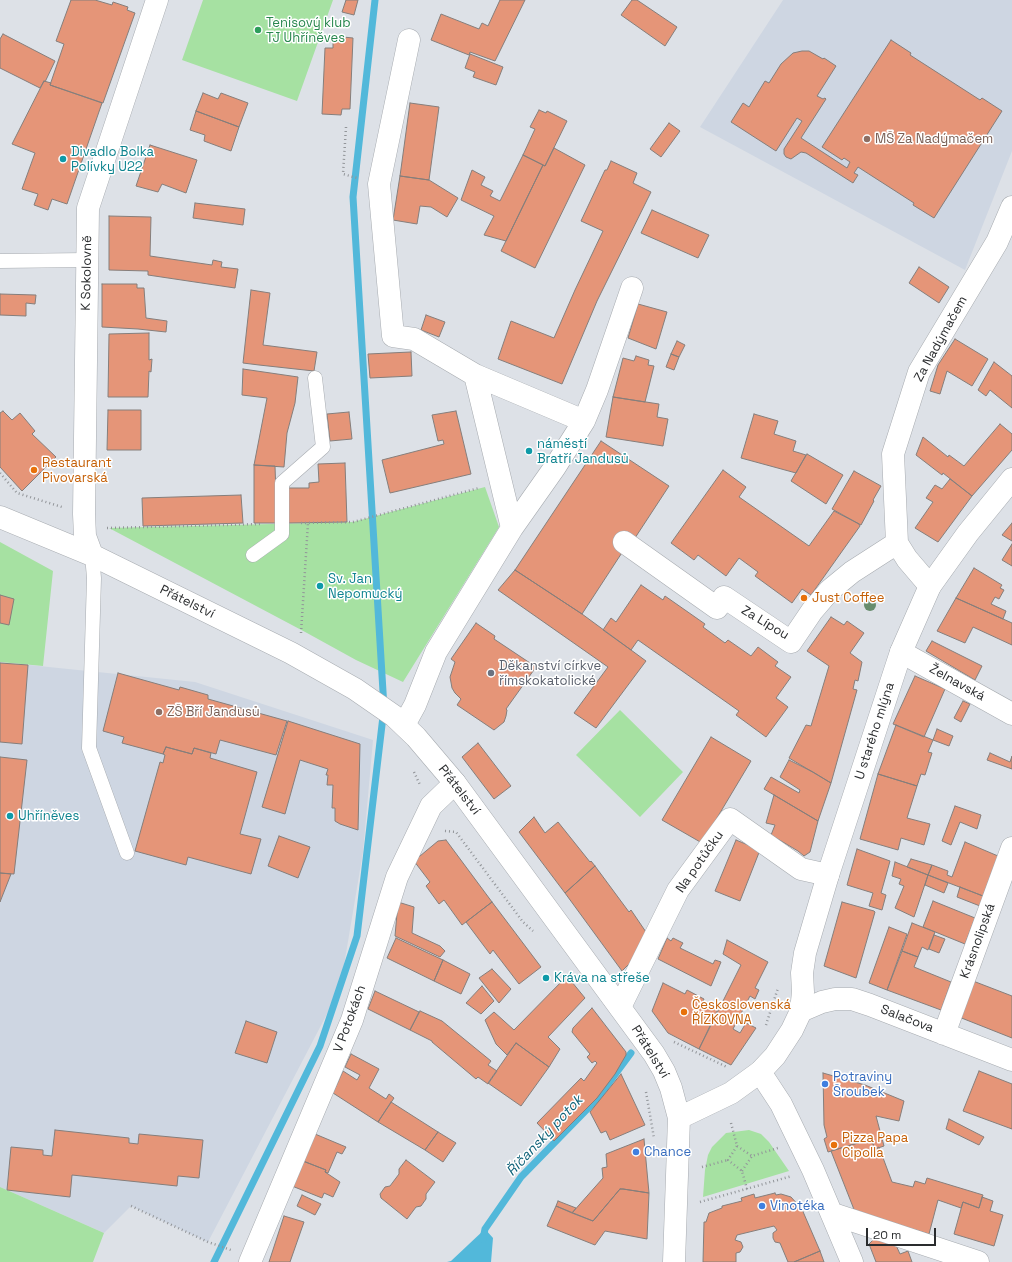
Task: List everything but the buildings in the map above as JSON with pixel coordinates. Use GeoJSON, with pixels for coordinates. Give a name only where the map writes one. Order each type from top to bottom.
{"type":"FeatureCollection","features":[{"type":"Feature","properties":{"kind":"street","name":"K Sokolovně"},"geometry":{"type":"LineString","coordinates":[[92,556],[85,536],[84,514],[88,208],[157,0]]}},
{"type":"Feature","properties":{"kind":"street"},"geometry":{"type":"LineString","coordinates":[[409,40],[378,184],[393,336],[414,338],[475,375],[584,421]]}},
{"type":"Feature","properties":{"kind":"street","name":"Za Nadýmačem"},"geometry":{"type":"LineString","coordinates":[[897,544],[893,454],[919,372],[997,242],[1012,207]]}},
{"type":"Feature","properties":{"kind":"street"},"geometry":{"type":"LineString","coordinates":[[399,720],[415,705],[436,652],[512,528],[555,467],[584,421],[597,390],[632,288]]}},
{"type":"Feature","properties":{"kind":"street"},"geometry":{"type":"LineString","coordinates":[[475,375],[512,528]]}},
{"type":"Feature","properties":{"kind":"street","name":"U starého mlýna"},"geometry":{"type":"LineString","coordinates":[[679,1118],[731,1093],[760,1072],[774,1056],[792,1030],[801,1010],[803,992],[802,973],[805,953],[828,875],[901,652],[930,586],[968,533],[1012,478]]}},
{"type":"Feature","properties":{"kind":"street","name":"Přátelství"},"geometry":{"type":"LineString","coordinates":[[0,517],[92,556],[292,653],[355,689],[399,720],[416,737],[455,783],[620,1007],[654,1054],[664,1071],[671,1088],[679,1118],[674,1262]]}},
{"type":"Feature","properties":{"kind":"street","name":"Za Lípou"},"geometry":{"type":"LineString","coordinates":[[624,542],[717,608],[724,597],[791,642],[812,611],[830,590],[852,572],[897,544]]}},
{"type":"Feature","properties":{"kind":"street"},"geometry":{"type":"LineString","coordinates":[[897,544],[907,559],[930,586]]}},
{"type":"Feature","properties":{"kind":"street","name":"Želnavská"},"geometry":{"type":"LineString","coordinates":[[901,652],[1012,714]]}},
{"type":"Feature","properties":{"kind":"street","name":"V Potokách"},"geometry":{"type":"LineString","coordinates":[[250,1262],[352,1020],[397,877],[431,806],[455,783]]}},
{"type":"Feature","properties":{"kind":"street","name":"Na potůčku"},"geometry":{"type":"LineString","coordinates":[[620,1007],[678,890],[730,819],[801,869],[828,875]]}},
{"type":"Feature","properties":{"kind":"street","name":"Krásnolipská"},"geometry":{"type":"LineString","coordinates":[[944,1034],[1012,848]]}},
{"type":"Feature","properties":{"kind":"street","name":"Salačova"},"geometry":{"type":"LineString","coordinates":[[801,1010],[835,999],[852,1000],[870,1004],[1012,1060]]}},
{"type":"Feature","properties":{"kind":"street"},"geometry":{"type":"LineString","coordinates":[[760,1072],[781,1104],[813,1170],[833,1214],[852,1262]]}},
{"type":"Feature","properties":{"kind":"street"},"geometry":{"type":"LineString","coordinates":[[833,1214],[978,1262]]}},
{"type":"Feature","properties":{"kind":"lane"},"geometry":{"type":"LineString","coordinates":[[0,261],[87,260]]}},
{"type":"Feature","properties":{"kind":"lane"},"geometry":{"type":"LineString","coordinates":[[253,555],[282,534],[282,483],[323,447],[315,378]]}},
{"type":"Feature","properties":{"kind":"lane"},"geometry":{"type":"LineString","coordinates":[[92,556],[94,578],[89,748],[127,853]]}},
{"type":"Feature","properties":{"kind":"path"},"geometry":{"type":"LineString","coordinates":[[343,174],[346,127]]}},
{"type":"Feature","properties":{"kind":"path"},"geometry":{"type":"LineString","coordinates":[[104,529],[353,522],[501,482]]}},
{"type":"Feature","properties":{"kind":"path"},"geometry":{"type":"LineString","coordinates":[[299,637],[301,632],[308,523]]}},
{"type":"Feature","properties":{"kind":"path"},"geometry":{"type":"LineString","coordinates":[[765,1028],[779,985]]}},
{"type":"Feature","properties":{"kind":"path"},"geometry":{"type":"LineString","coordinates":[[673,1041],[728,1068]]}},
{"type":"Feature","properties":{"kind":"path"},"geometry":{"type":"LineString","coordinates":[[646,1087],[655,1142]]}},
{"type":"Feature","properties":{"kind":"path"},"geometry":{"type":"LineString","coordinates":[[731,1123],[737,1146],[752,1156]]}},
{"type":"Feature","properties":{"kind":"path"},"geometry":{"type":"LineString","coordinates":[[702,1167],[728,1160],[737,1146]]}},
{"type":"Feature","properties":{"kind":"path"},"geometry":{"type":"LineString","coordinates":[[742,1171],[752,1156],[778,1148]]}},
{"type":"Feature","properties":{"kind":"path"},"geometry":{"type":"LineString","coordinates":[[728,1160],[742,1171],[747,1188]]}},
{"type":"Feature","properties":{"kind":"path"},"geometry":{"type":"LineString","coordinates":[[700,1202],[813,1170]]}},
{"type":"Feature","properties":{"kind":"path"},"geometry":{"type":"LineString","coordinates":[[131,1206],[208,1242]]}},
{"type":"Feature","properties":{"kind":"shaded area","name":"MŠ Za Nadýmačem"},"geometry":{"type":"Polygon","coordinates":[[[783,0],[1012,0],[1012,151],[965,270],[700,127],[783,0]]]}},
{"type":"Feature","properties":{"kind":"shaded area"},"geometry":{"type":"Polygon","coordinates":[[[0,662],[195,682],[373,740],[363,852],[340,989],[208,1242],[131,1206],[104,1233],[0,1187],[0,662]]]}},
{"type":"Feature","properties":{"kind":"green space","name":"Tenisový klub TJ Uhříněves"},"geometry":{"type":"Polygon","coordinates":[[[203,0],[333,0],[297,101],[182,60],[203,0]]]}},
{"type":"Feature","properties":{"kind":"green space"},"geometry":{"type":"Polygon","coordinates":[[[485,487],[499,527],[403,682],[356,660],[109,528],[353,522],[485,487]]]}},
{"type":"Feature","properties":{"kind":"green space"},"geometry":{"type":"Polygon","coordinates":[[[0,542],[53,571],[43,666],[0,662],[0,542]]]}},
{"type":"Feature","properties":{"kind":"green space"},"geometry":{"type":"Polygon","coordinates":[[[620,710],[683,772],[640,817],[576,755],[620,710]]]}},
{"type":"Feature","properties":{"kind":"green space"},"geometry":{"type":"Polygon","coordinates":[[[749,1130],[761,1134],[769,1142],[789,1171],[703,1197],[705,1170],[708,1155],[712,1147],[726,1133],[749,1130]]]}},
{"type":"Feature","properties":{"kind":"green space"},"geometry":{"type":"Polygon","coordinates":[[[0,1187],[104,1233],[93,1262],[0,1262],[0,1187]]]}},
{"type":"Feature","properties":{"kind":"water"},"geometry":{"type":"Polygon","coordinates":[[[485,1229],[493,1238],[491,1262],[447,1262],[451,1261],[485,1229]]]}},
{"type":"Feature","properties":{"kind":"waterway"},"geometry":{"type":"LineString","coordinates":[[214,1262],[320,1046],[357,936],[384,708],[353,197],[375,0]]}},
{"type":"Feature","properties":{"kind":"waterway","name":"Říčanský potok"},"geometry":{"type":"LineString","coordinates":[[483,1239],[485,1229],[521,1177],[597,1099],[631,1053]]}},
{"type":"Feature","properties":{"kind":"place","name":"Tenisový klub TJ Uhříněves"},"geometry":{"type":"Point","coordinates":[258,30]}},
{"type":"Feature","properties":{"kind":"place","name":"MŠ Za Nadýmačem"},"geometry":{"type":"Point","coordinates":[867,139]}},
{"type":"Feature","properties":{"kind":"place","name":"Divadlo Bolka Polívky U22"},"geometry":{"type":"Point","coordinates":[63,159]}},
{"type":"Feature","properties":{"kind":"place","name":"náměstí Bratří Jandusů"},"geometry":{"type":"Point","coordinates":[529,451]}},
{"type":"Feature","properties":{"kind":"place","name":"Restaurant Pivovarská"},"geometry":{"type":"Point","coordinates":[34,470]}},
{"type":"Feature","properties":{"kind":"place","name":"Sv. Jan Nepomucký"},"geometry":{"type":"Point","coordinates":[320,586]}},
{"type":"Feature","properties":{"kind":"place","name":"Just Coffee"},"geometry":{"type":"Point","coordinates":[804,598]}},
{"type":"Feature","properties":{"kind":"place","name":"Děkanství církve římskokatolické"},"geometry":{"type":"Point","coordinates":[491,673]}},
{"type":"Feature","properties":{"kind":"place","name":"ZŠ Bří Jandusů"},"geometry":{"type":"Point","coordinates":[159,712]}},
{"type":"Feature","properties":{"kind":"place","name":"Uhříněves"},"geometry":{"type":"Point","coordinates":[10,816]}},
{"type":"Feature","properties":{"kind":"place","name":"Kráva na střeše"},"geometry":{"type":"Point","coordinates":[546,978]}},
{"type":"Feature","properties":{"kind":"place","name":"Československá ŘÍZKOVNA"},"geometry":{"type":"Point","coordinates":[684,1012]}},
{"type":"Feature","properties":{"kind":"place","name":"Potraviny Šroubek"},"geometry":{"type":"Point","coordinates":[825,1084]}},
{"type":"Feature","properties":{"kind":"place","name":"Pizza Papa Cipolla"},"geometry":{"type":"Point","coordinates":[834,1145]}},
{"type":"Feature","properties":{"kind":"place","name":"Chance"},"geometry":{"type":"Point","coordinates":[636,1152]}},
{"type":"Feature","properties":{"kind":"place","name":"Vinotéka"},"geometry":{"type":"Point","coordinates":[762,1206]}}]}
